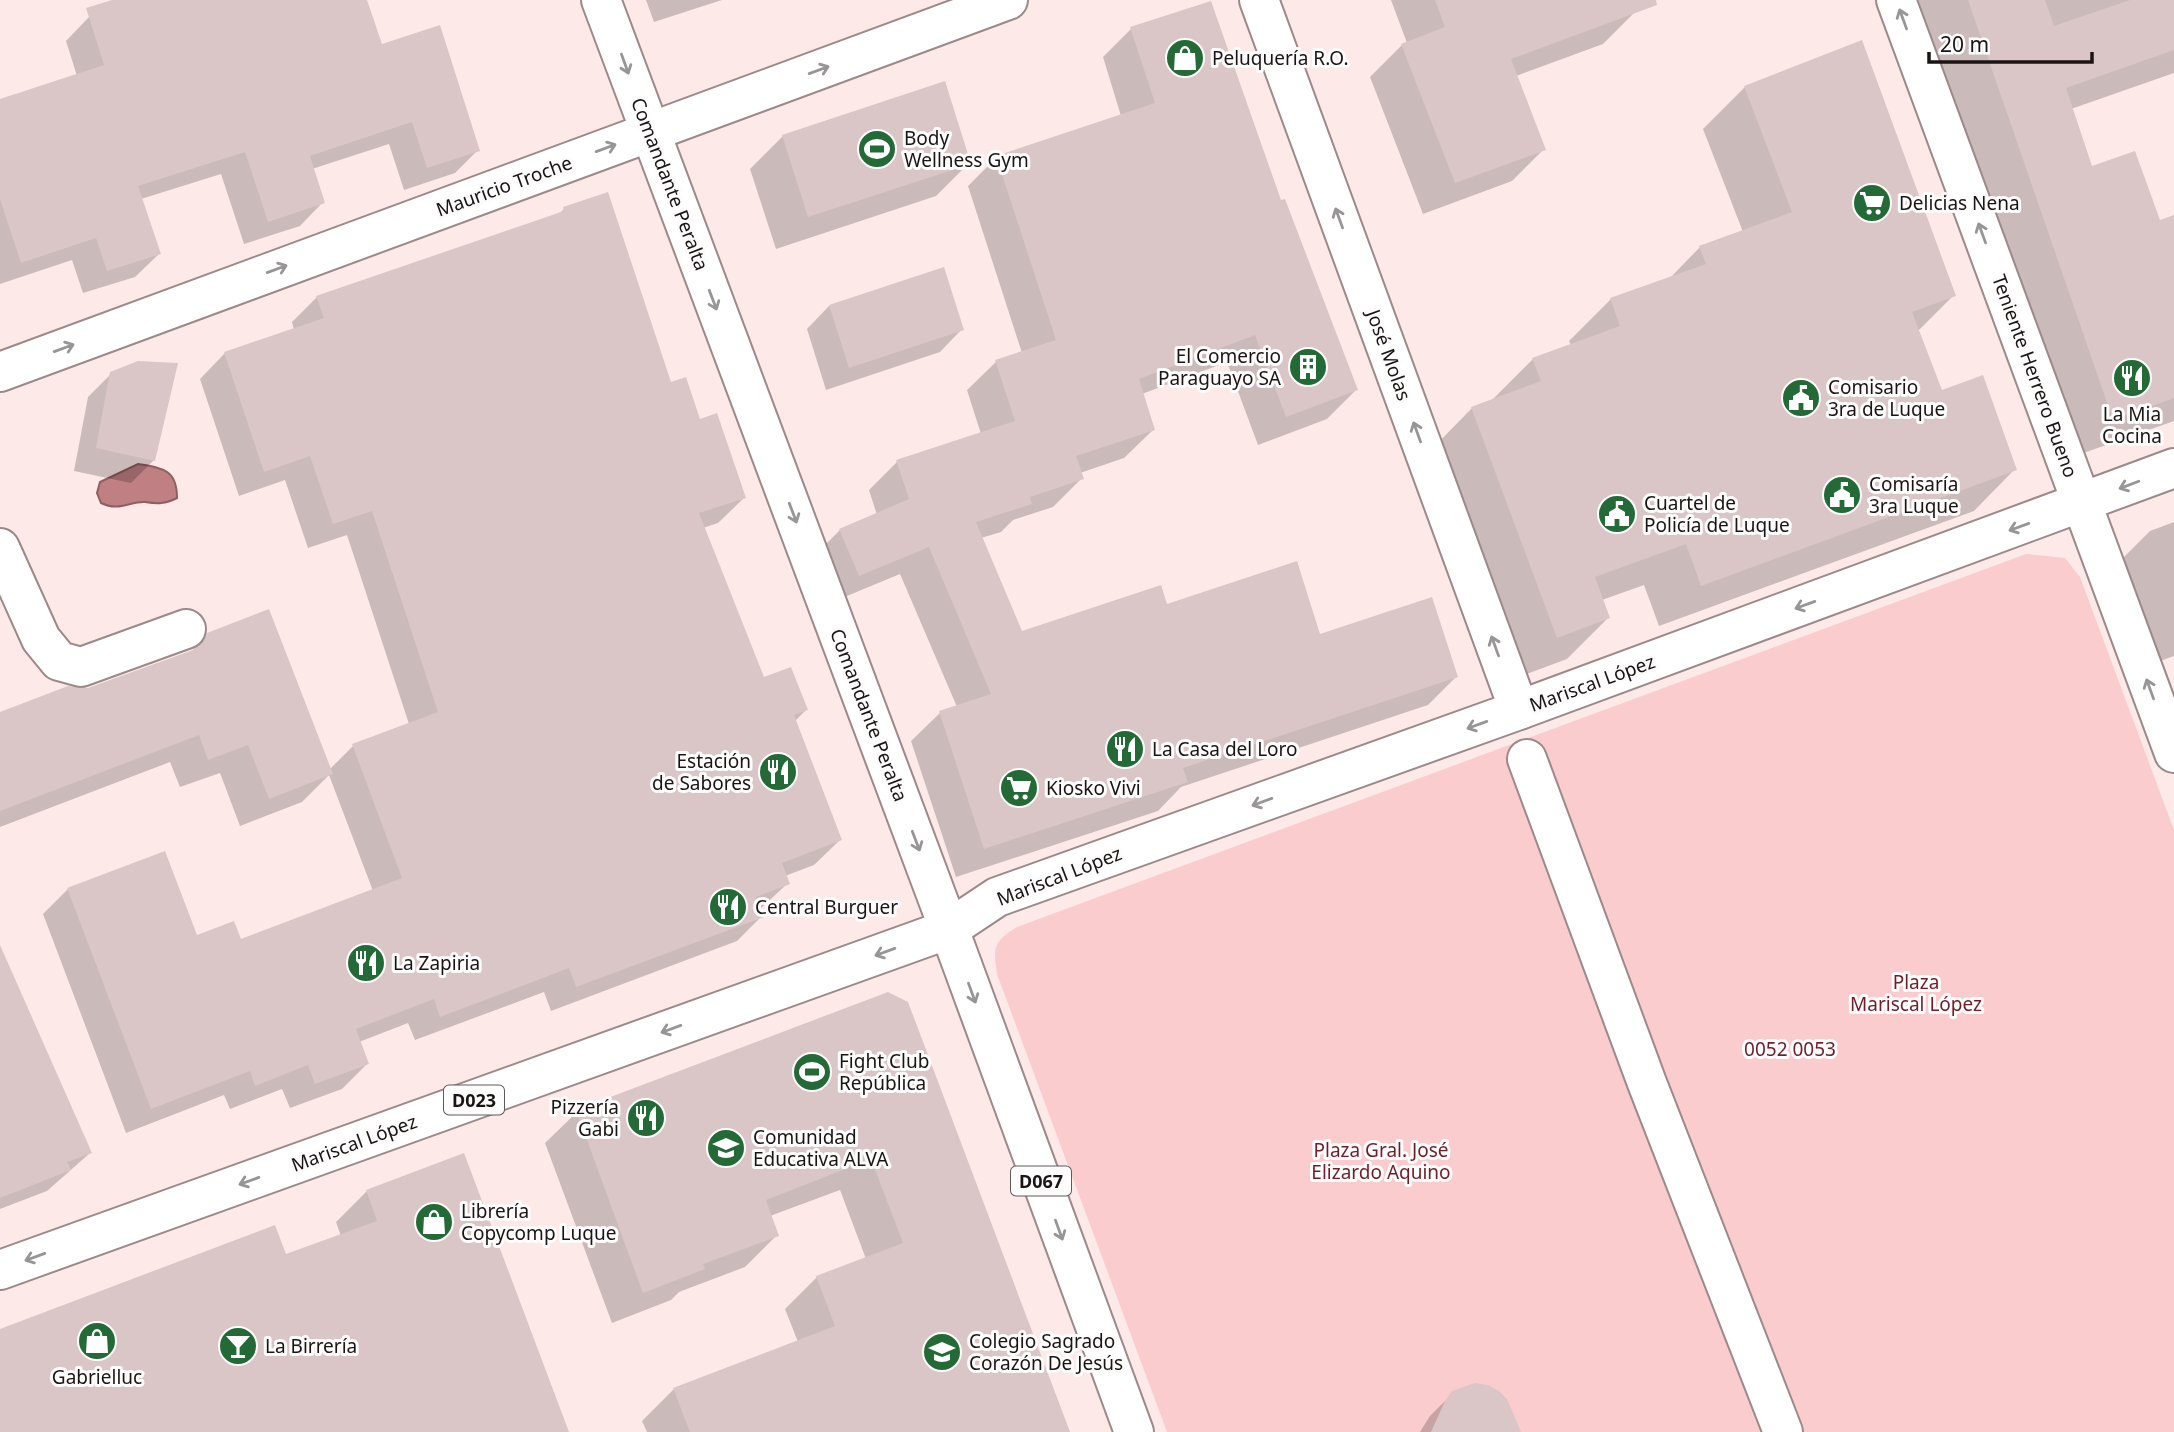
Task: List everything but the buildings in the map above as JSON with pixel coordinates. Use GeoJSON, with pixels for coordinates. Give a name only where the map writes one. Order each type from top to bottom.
{"type":"FeatureCollection","features":[{"type":"Feature","properties":{"kind":"street","name":"Comandante Peralta"},"geometry":{"type":"LineString","coordinates":[[601,0],[949,929],[1133,1432]]}},
{"type":"Feature","properties":{"kind":"street","name":"Mauricio Troche"},"geometry":{"type":"LineString","coordinates":[[0,372],[1008,0]]}},
{"type":"Feature","properties":{"kind":"street","name":"José Molas"},"geometry":{"type":"LineString","coordinates":[[1259,0],[1519,710]]}},
{"type":"Feature","properties":{"kind":"street","name":"Teniente Herrero Bueno"},"geometry":{"type":"LineString","coordinates":[[1896,0],[2174,752]]}},
{"type":"Feature","properties":{"kind":"street","name":"D023"},"geometry":{"type":"LineString","coordinates":[[2083,503],[2174,468]]}},
{"type":"Feature","properties":{"kind":"street","name":"Mariscal López"},"geometry":{"type":"LineString","coordinates":[[0,1270],[949,929],[997,897],[1519,710],[2083,503]]}},
{"type":"Feature","properties":{"kind":"street"},"geometry":{"type":"LineString","coordinates":[[0,548],[41,639],[59,661],[81,667],[186,629]]}},
{"type":"Feature","properties":{"kind":"street"},"geometry":{"type":"LineString","coordinates":[[1527,759],[1652,1096],[1783,1432]]}},
{"type":"Feature","properties":{"kind":"green space","name":"0052 0053"},"geometry":{"type":"Polygon","coordinates":[[[2026,554],[2065,558],[2080,577],[2174,830],[2174,1432],[1167,1432],[997,974],[995,951],[999,941],[1017,927],[2026,554]]]}},
{"type":"Feature","properties":{"kind":"shaded area"},"geometry":{"type":"Polygon","coordinates":[[[138,464],[161,469],[171,476],[177,498],[161,503],[140,502],[119,506],[101,503],[97,493],[100,482],[138,464]]]}},
{"type":"Feature","properties":{"kind":"place","name":"Peluquería R.O."},"geometry":{"type":"Point","coordinates":[1185,58]}},
{"type":"Feature","properties":{"kind":"place","name":"Body Wellness Gym"},"geometry":{"type":"Point","coordinates":[877,149]}},
{"type":"Feature","properties":{"kind":"place","name":"Delicias Nena"},"geometry":{"type":"Point","coordinates":[1872,203]}},
{"type":"Feature","properties":{"kind":"place","name":"El Comercio Paraguayo SA"},"geometry":{"type":"Point","coordinates":[1308,367]}},
{"type":"Feature","properties":{"kind":"place","name":"La Mia Cocina"},"geometry":{"type":"Point","coordinates":[2132,378]}},
{"type":"Feature","properties":{"kind":"place","name":"Comisario 3ra de Luque"},"geometry":{"type":"Point","coordinates":[1801,398]}},
{"type":"Feature","properties":{"kind":"place","name":"Comisaría 3ra Luque"},"geometry":{"type":"Point","coordinates":[1842,495]}},
{"type":"Feature","properties":{"kind":"place","name":"Cuartel de Policía de Luque"},"geometry":{"type":"Point","coordinates":[1617,514]}},
{"type":"Feature","properties":{"kind":"place","name":"La Casa del Loro"},"geometry":{"type":"Point","coordinates":[1125,749]}},
{"type":"Feature","properties":{"kind":"place","name":"Estación de Sabores"},"geometry":{"type":"Point","coordinates":[778,772]}},
{"type":"Feature","properties":{"kind":"place","name":"Kiosko Vivi"},"geometry":{"type":"Point","coordinates":[1019,788]}},
{"type":"Feature","properties":{"kind":"place","name":"Central Burguer"},"geometry":{"type":"Point","coordinates":[728,907]}},
{"type":"Feature","properties":{"kind":"place","name":"La Zapiria"},"geometry":{"type":"Point","coordinates":[366,963]}},
{"type":"Feature","properties":{"kind":"place","name":"Fight Club República"},"geometry":{"type":"Point","coordinates":[812,1072]}},
{"type":"Feature","properties":{"kind":"place","name":"Pizzería Gabi"},"geometry":{"type":"Point","coordinates":[646,1118]}},
{"type":"Feature","properties":{"kind":"place","name":"Comunidad Educativa ALVA"},"geometry":{"type":"Point","coordinates":[726,1148]}},
{"type":"Feature","properties":{"kind":"place","name":"Librería Copycomp Luque"},"geometry":{"type":"Point","coordinates":[434,1222]}},
{"type":"Feature","properties":{"kind":"place","name":"Gabrielluc"},"geometry":{"type":"Point","coordinates":[97,1341]}},
{"type":"Feature","properties":{"kind":"place","name":"La Birrería"},"geometry":{"type":"Point","coordinates":[238,1346]}},
{"type":"Feature","properties":{"kind":"place","name":"Colegio Sagrado Corazón De Jesús"},"geometry":{"type":"Point","coordinates":[942,1352]}},
{"type":"Feature","properties":{"kind":"park label","name":"Plaza Mariscal López"},"geometry":{"type":"Point","coordinates":[1916,993]}},
{"type":"Feature","properties":{"kind":"park label","name":"Plaza Gral. José Elizardo Aquino"},"geometry":{"type":"Point","coordinates":[1381,1161]}}]}
